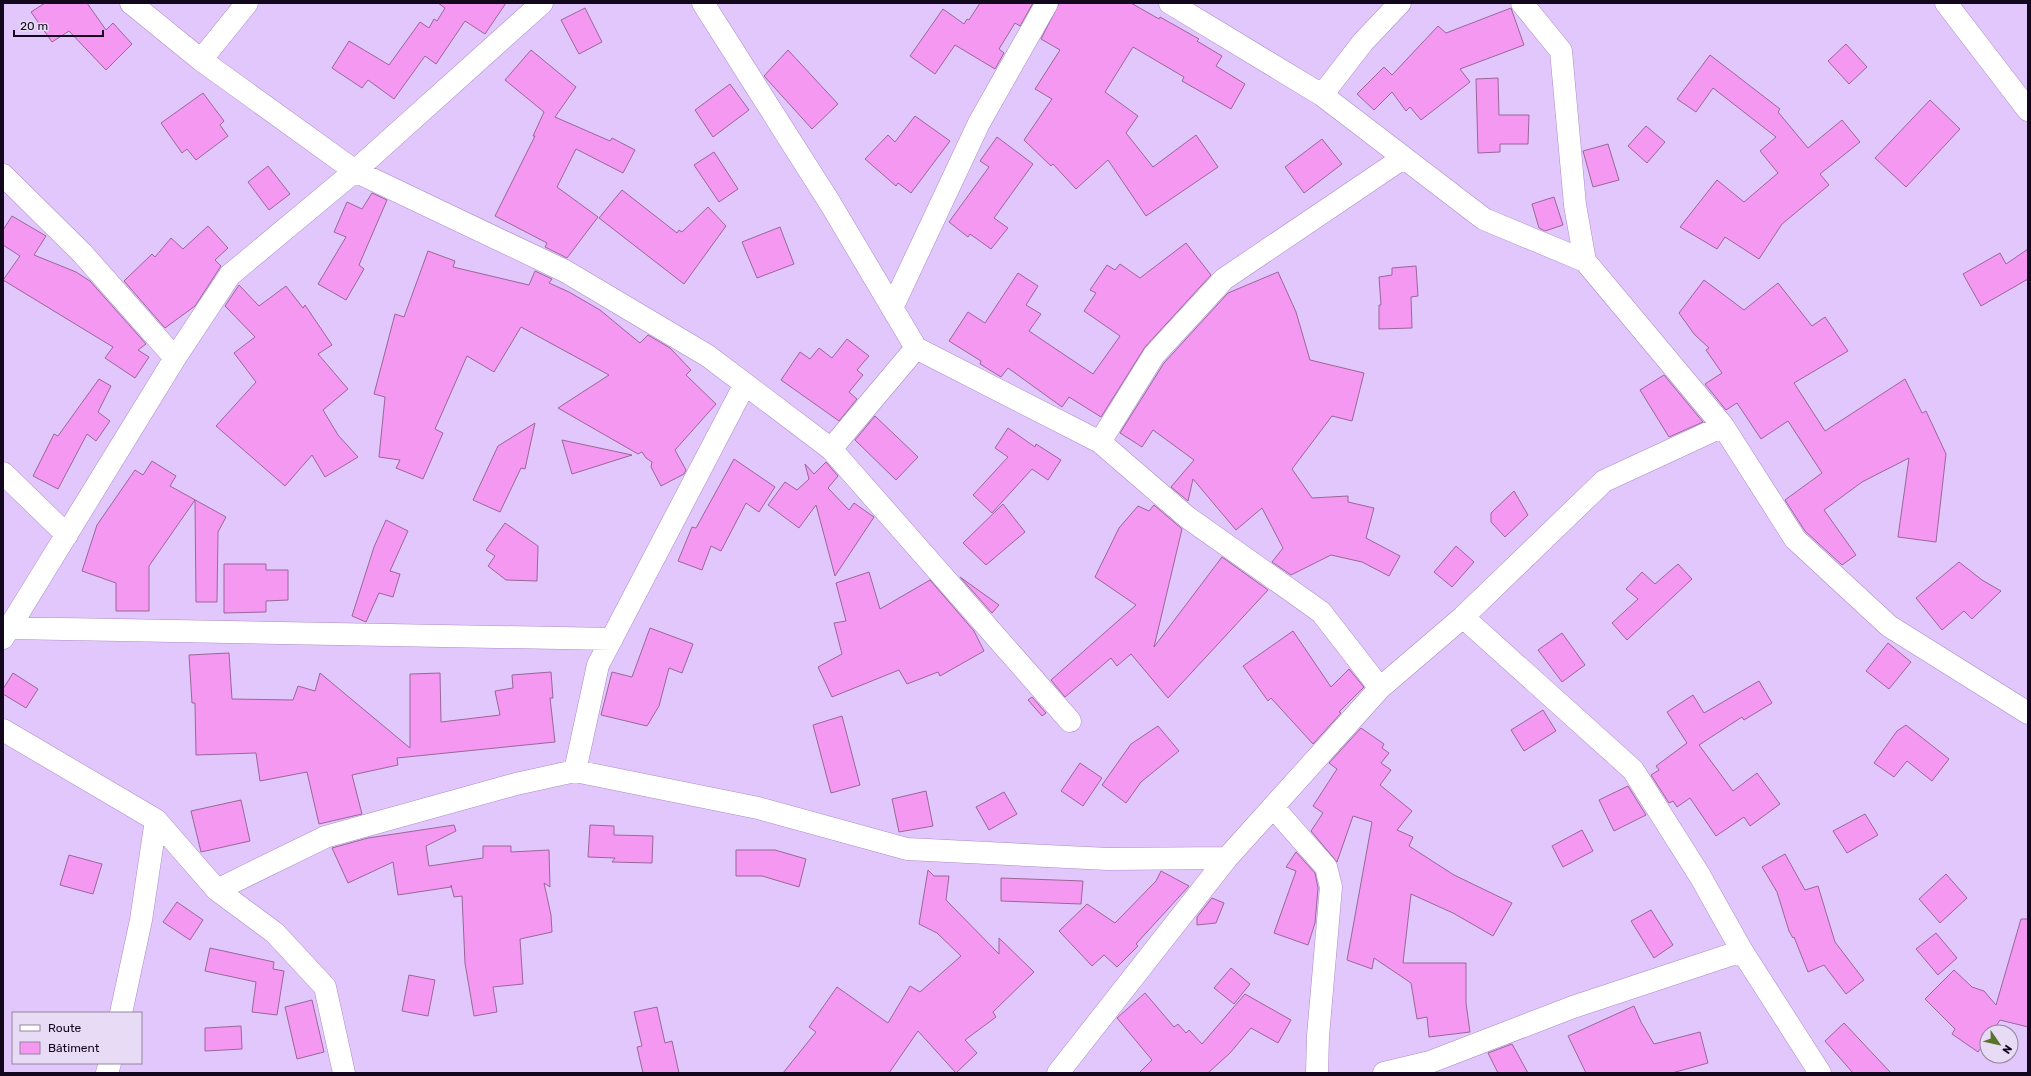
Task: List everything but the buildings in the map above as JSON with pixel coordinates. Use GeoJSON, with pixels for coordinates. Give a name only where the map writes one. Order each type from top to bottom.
{"type":"FeatureCollection","features":[{"type":"Feature","properties":{"kind":"street"},"geometry":{"type":"LineString","coordinates":[[131,3],[201,60],[355,172],[565,270],[708,356],[831,448],[1070,721]]}},
{"type":"Feature","properties":{"kind":"street"},"geometry":{"type":"LineString","coordinates":[[201,60],[247,3]]}},
{"type":"Feature","properties":{"kind":"street"},"geometry":{"type":"LineString","coordinates":[[6,633],[175,358],[230,275],[355,172],[542,3]]}},
{"type":"Feature","properties":{"kind":"street"},"geometry":{"type":"LineString","coordinates":[[703,3],[830,203],[916,348],[1100,442],[1187,517],[1321,612],[1380,688]]}},
{"type":"Feature","properties":{"kind":"street"},"geometry":{"type":"LineString","coordinates":[[892,308],[979,123],[1047,3]]}},
{"type":"Feature","properties":{"kind":"street"},"geometry":{"type":"LineString","coordinates":[[1170,3],[1322,95],[1484,219],[1585,260],[1723,426],[1795,539],[1889,626],[2028,713]]}},
{"type":"Feature","properties":{"kind":"street"},"geometry":{"type":"LineString","coordinates":[[1322,95],[1363,42],[1400,3]]}},
{"type":"Feature","properties":{"kind":"street"},"geometry":{"type":"LineString","coordinates":[[1522,3],[1561,51],[1575,205],[1585,260]]}},
{"type":"Feature","properties":{"kind":"street"},"geometry":{"type":"LineString","coordinates":[[1946,3],[2028,110]]}},
{"type":"Feature","properties":{"kind":"street"},"geometry":{"type":"LineString","coordinates":[[1100,442],[1154,355],[1224,279],[1403,158]]}},
{"type":"Feature","properties":{"kind":"street"},"geometry":{"type":"LineString","coordinates":[[3,175],[82,252],[175,358]]}},
{"type":"Feature","properties":{"kind":"street"},"geometry":{"type":"LineString","coordinates":[[831,448],[916,348]]}},
{"type":"Feature","properties":{"kind":"street"},"geometry":{"type":"LineString","coordinates":[[575,771],[598,666],[745,384]]}},
{"type":"Feature","properties":{"kind":"street"},"geometry":{"type":"LineString","coordinates":[[1058,1073],[1227,858],[1380,688],[1463,617],[1604,481],[1723,426]]}},
{"type":"Feature","properties":{"kind":"street"},"geometry":{"type":"LineString","coordinates":[[3,473],[67,535]]}},
{"type":"Feature","properties":{"kind":"street"},"geometry":{"type":"LineString","coordinates":[[1463,617],[1633,770],[1700,876],[1742,951],[1820,1073]]}},
{"type":"Feature","properties":{"kind":"street"},"geometry":{"type":"LineString","coordinates":[[6,633],[612,639]]}},
{"type":"Feature","properties":{"kind":"street"},"geometry":{"type":"LineString","coordinates":[[3,730],[156,820],[217,890],[276,933],[325,987],[344,1073]]}},
{"type":"Feature","properties":{"kind":"street"},"geometry":{"type":"LineString","coordinates":[[217,890],[325,837],[516,784],[575,771],[758,808],[907,849],[1108,859],[1227,858]]}},
{"type":"Feature","properties":{"kind":"street"},"geometry":{"type":"LineString","coordinates":[[1273,807],[1326,867],[1331,887],[1318,1036],[1317,1073]]}},
{"type":"Feature","properties":{"kind":"street"},"geometry":{"type":"LineString","coordinates":[[121,1012],[141,920],[156,820]]}},
{"type":"Feature","properties":{"kind":"street"},"geometry":{"type":"LineString","coordinates":[[1384,1073],[1430,1062],[1573,1007],[1742,951]]}}]}
